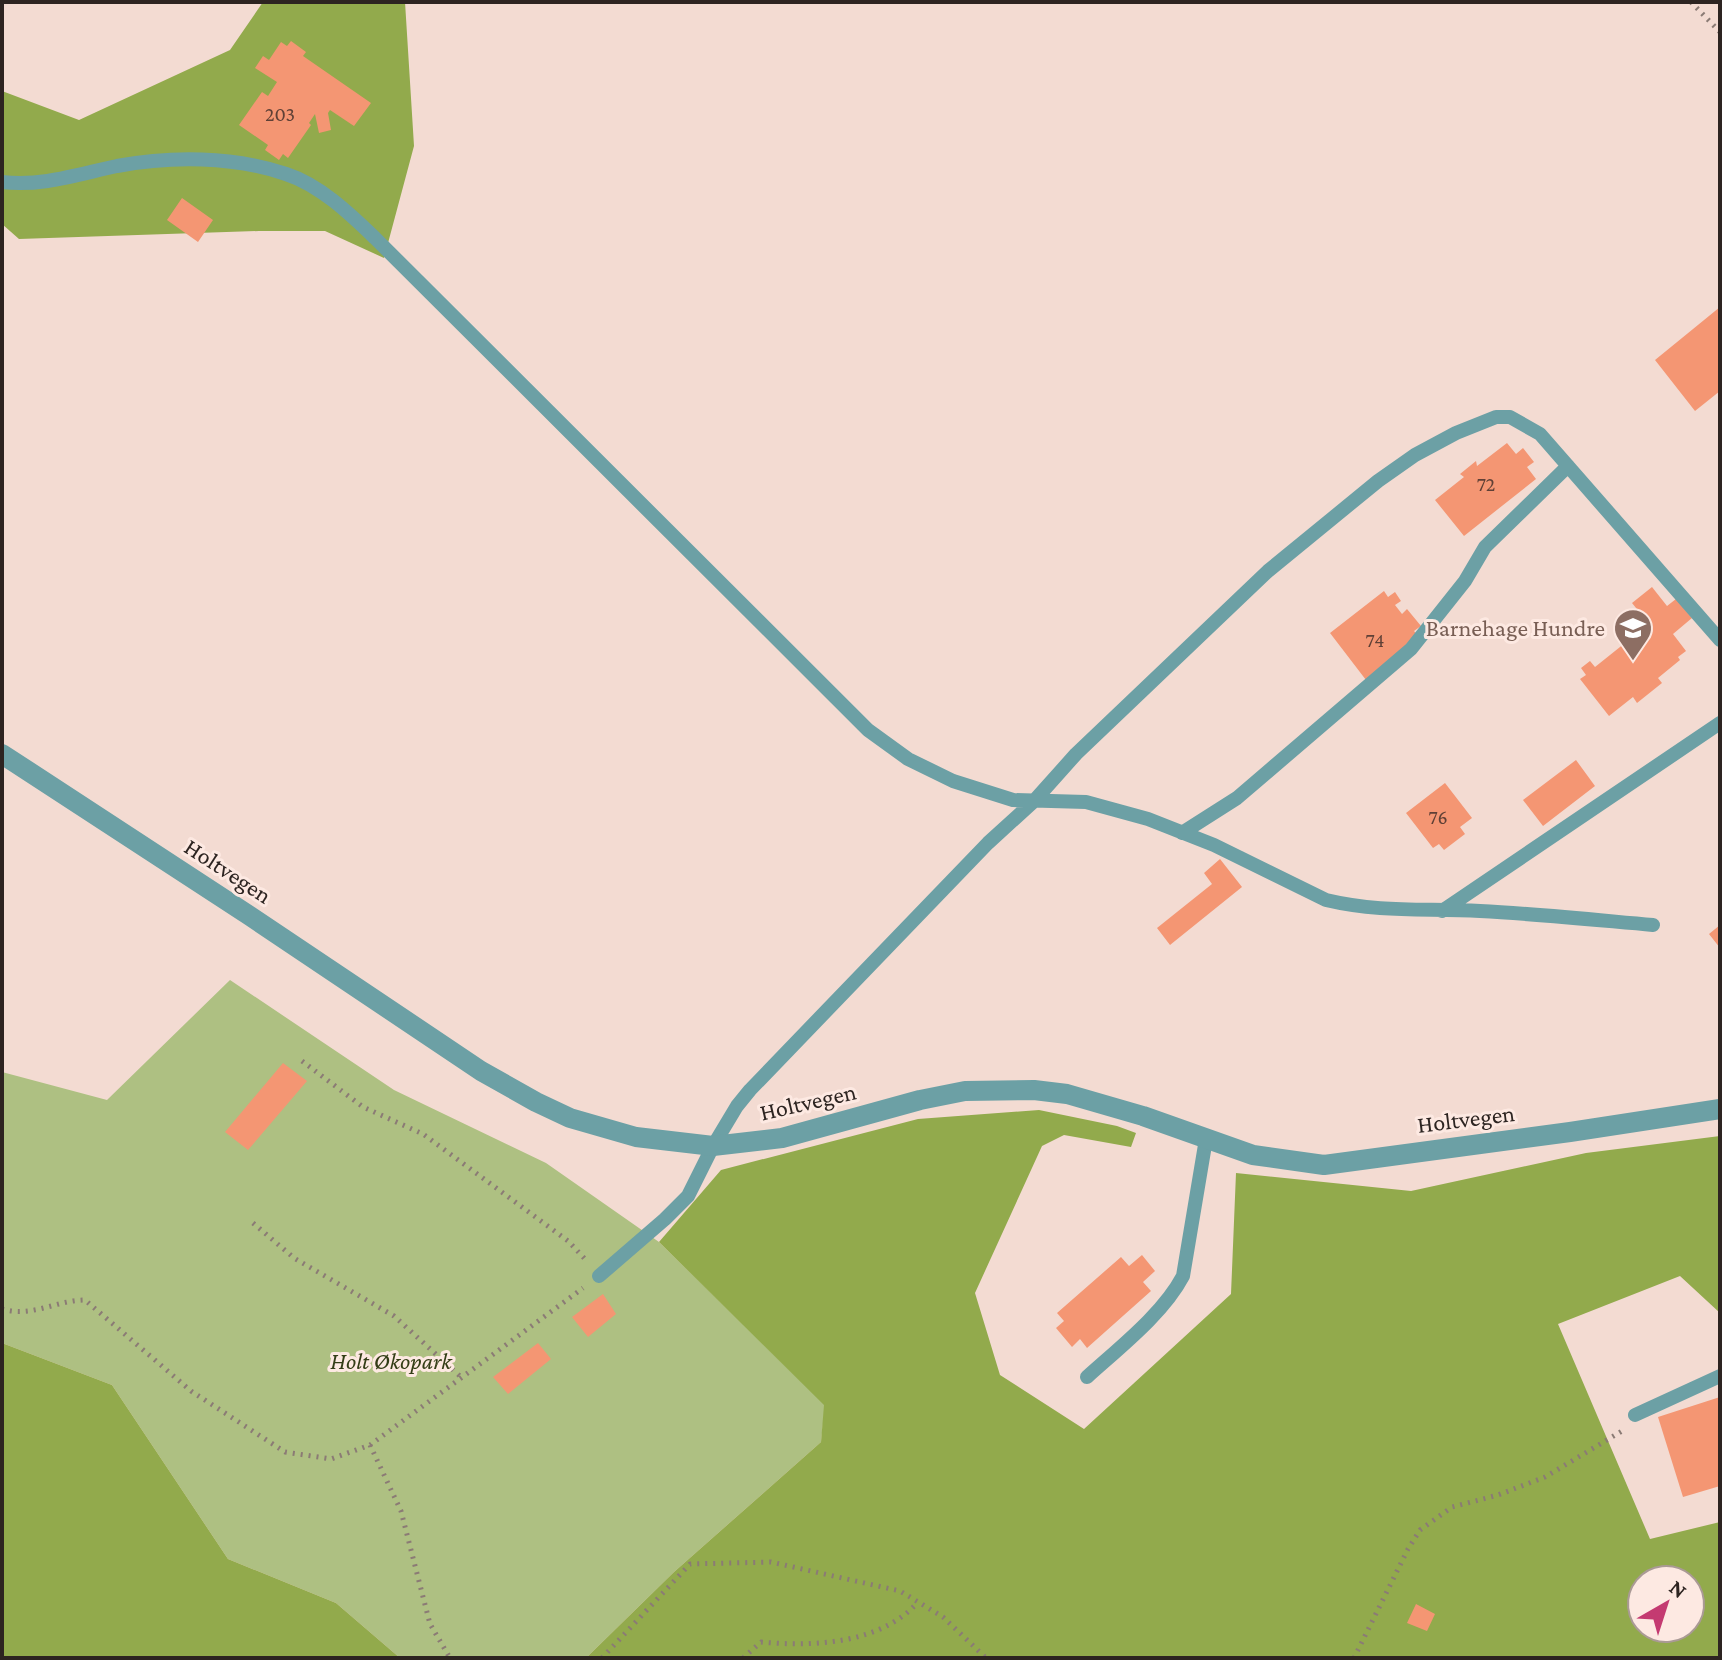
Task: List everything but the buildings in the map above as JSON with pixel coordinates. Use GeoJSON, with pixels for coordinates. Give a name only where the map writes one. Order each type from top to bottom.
{"type":"FeatureCollection","features":[{"type":"Feature","properties":{"kind":"street","name":"Holtvegen"},"geometry":{"type":"LineString","coordinates":[[2,754],[457,1056],[536,1102],[614,1132],[713,1146],[782,1138],[920,1100],[965,1091],[996,1089],[1067,1094],[1143,1116],[1253,1155],[1324,1165],[1720,1109]]}},
{"type":"Feature","properties":{"kind":"lane"},"geometry":{"type":"LineString","coordinates":[[2,182],[50,181],[142,162],[206,160],[241,163],[276,171],[309,185],[351,215],[375,238],[868,730],[908,759],[953,781],[1013,800],[1086,802],[1148,819],[1214,845],[1326,900],[1377,910],[1478,911],[1653,925]]}},
{"type":"Feature","properties":{"kind":"lane"},"geometry":{"type":"LineString","coordinates":[[599,1276],[688,1196],[713,1146],[750,1090],[988,843],[1034,801],[1076,754],[1268,571],[1378,481],[1415,455],[1496,417],[1510,417],[1540,434],[1720,640]]}},
{"type":"Feature","properties":{"kind":"lane"},"geometry":{"type":"LineString","coordinates":[[1182,833],[1237,798],[1411,649],[1465,581],[1485,547],[1568,466]]}},
{"type":"Feature","properties":{"kind":"lane"},"geometry":{"type":"LineString","coordinates":[[1442,911],[1720,723]]}},
{"type":"Feature","properties":{"kind":"lane"},"geometry":{"type":"LineString","coordinates":[[1087,1377],[1131,1338],[1174,1293],[1183,1276],[1206,1139]]}},
{"type":"Feature","properties":{"kind":"lane"},"geometry":{"type":"LineString","coordinates":[[1635,1415],[1720,1376]]}},
{"type":"Feature","properties":{"kind":"path"},"geometry":{"type":"LineString","coordinates":[[1691,2],[1720,32]]}},
{"type":"Feature","properties":{"kind":"path"},"geometry":{"type":"LineString","coordinates":[[2,1309],[11,1312],[47,1309],[69,1300],[85,1300],[191,1391],[285,1452],[331,1459],[370,1445],[599,1276],[568,1241],[423,1134],[363,1107],[302,1061]]}},
{"type":"Feature","properties":{"kind":"path"},"geometry":{"type":"LineString","coordinates":[[253,1223],[294,1258],[394,1316],[461,1377]]}},
{"type":"Feature","properties":{"kind":"path"},"geometry":{"type":"LineString","coordinates":[[1354,1658],[1420,1530],[1452,1507],[1498,1495],[1545,1477],[1631,1426],[1635,1415]]}},
{"type":"Feature","properties":{"kind":"path"},"geometry":{"type":"LineString","coordinates":[[370,1445],[401,1511],[430,1624],[450,1658]]}},
{"type":"Feature","properties":{"kind":"path"},"geometry":{"type":"LineString","coordinates":[[602,1658],[690,1564],[771,1562],[900,1591],[943,1617],[986,1658]]}},
{"type":"Feature","properties":{"kind":"path"},"geometry":{"type":"LineString","coordinates":[[743,1658],[761,1642],[795,1645],[851,1639],[906,1616],[918,1602]]}},
{"type":"Feature","properties":{"kind":"green space"},"geometry":{"type":"Polygon","coordinates":[[[263,2],[405,2],[414,146],[384,258],[325,231],[19,239],[2,224],[2,91],[79,120],[230,50],[263,2]]]}},
{"type":"Feature","properties":{"kind":"green space","name":"Holt Økopark"},"geometry":{"type":"Polygon","coordinates":[[[230,980],[394,1090],[546,1163],[659,1242],[825,1405],[821,1442],[674,1572],[586,1658],[400,1658],[336,1603],[228,1559],[112,1385],[2,1343],[2,1072],[107,1100],[230,980]]]}},
{"type":"Feature","properties":{"kind":"green space"},"geometry":{"type":"Polygon","coordinates":[[[1039,1110],[1117,1126],[1136,1133],[1131,1147],[1064,1135],[1042,1146],[975,1293],[1000,1375],[1084,1429],[1231,1294],[1236,1173],[1411,1191],[1586,1153],[1720,1136],[1720,1313],[1680,1276],[1558,1324],[1650,1539],[1720,1522],[1720,1658],[586,1658],[674,1572],[821,1442],[824,1405],[659,1242],[721,1170],[918,1119],[1039,1110]]]}},
{"type":"Feature","properties":{"kind":"green space"},"geometry":{"type":"Polygon","coordinates":[[[2,1343],[112,1385],[228,1559],[336,1603],[400,1658],[2,1658],[2,1343]]]}},
{"type":"Feature","properties":{"kind":"place","name":"Barnehage Hundre"},"geometry":{"type":"Point","coordinates":[1633,662]}}]}
